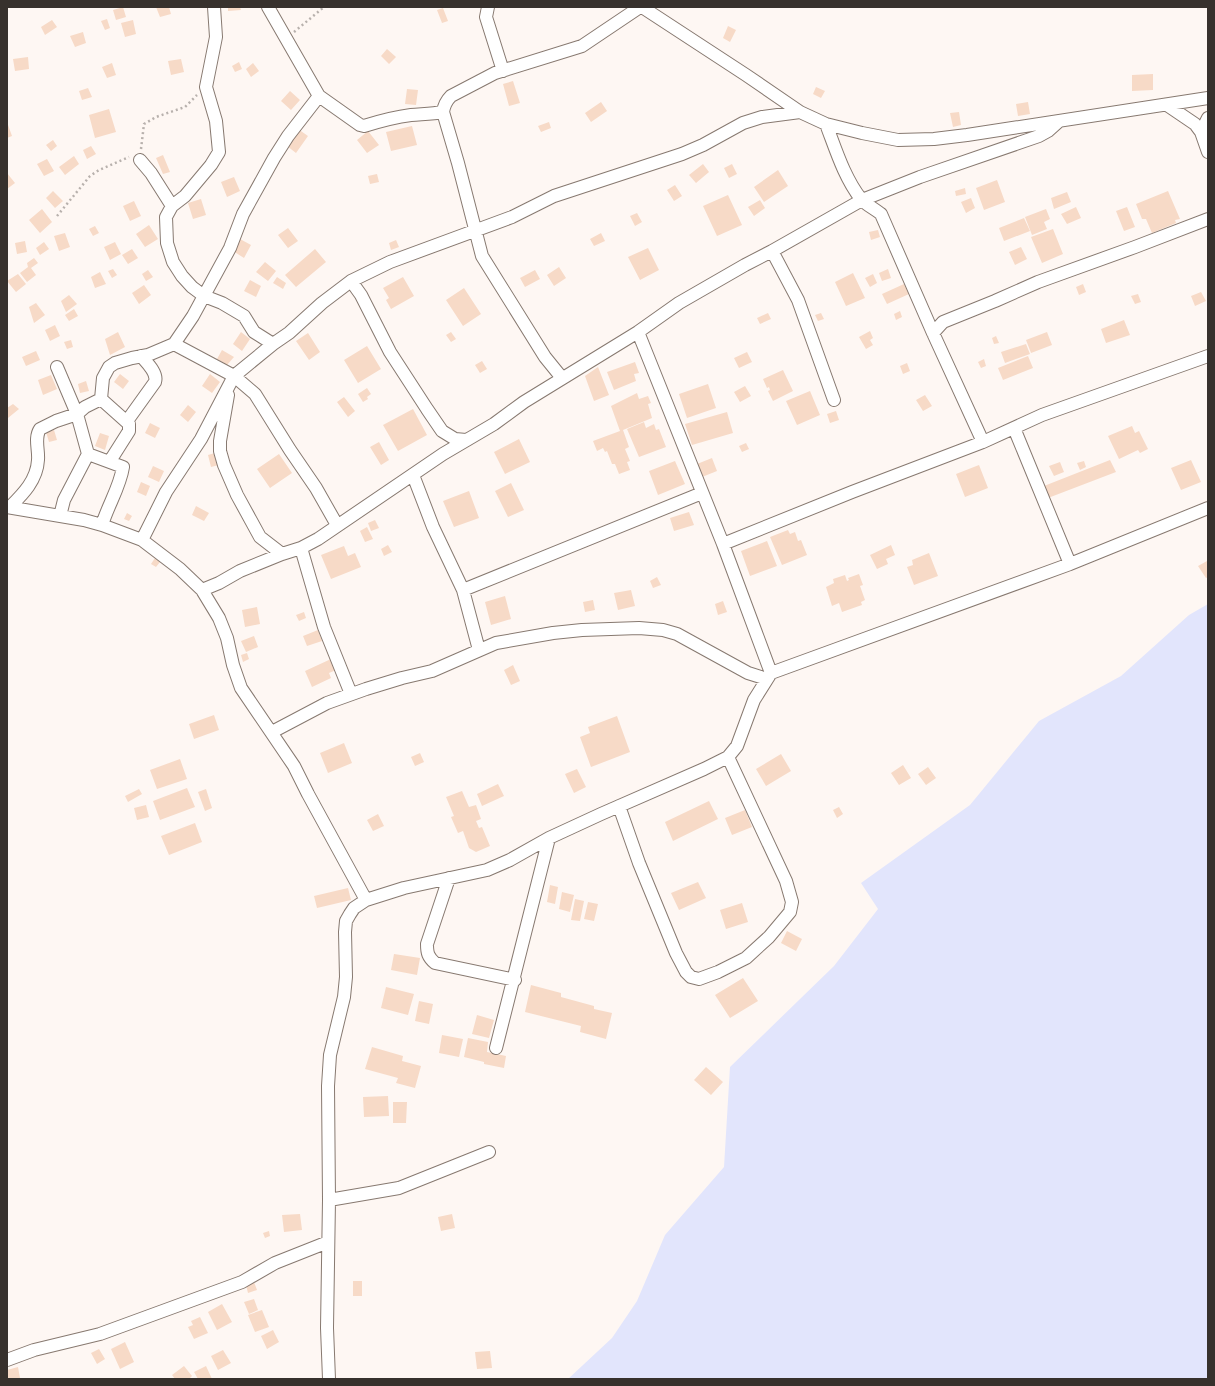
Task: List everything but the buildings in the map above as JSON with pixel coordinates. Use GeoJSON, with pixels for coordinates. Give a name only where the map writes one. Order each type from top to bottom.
{"type":"FeatureCollection","features":[{"type":"Feature","properties":{"kind":"street"},"geometry":{"type":"LineString","coordinates":[[214,7],[216,37],[206,87],[216,120],[218,152],[211,165],[185,196],[172,206],[166,217],[167,243],[173,262],[182,276],[192,287],[204,296],[235,310],[244,316],[254,332],[262,335],[273,344]]}},
{"type":"Feature","properties":{"kind":"street"},"geometry":{"type":"LineString","coordinates":[[268,7],[319,96],[360,125],[364,126],[397,117],[443,112]]}},
{"type":"Feature","properties":{"kind":"street"},"geometry":{"type":"LineString","coordinates":[[488,7],[486,17],[504,71]]}},
{"type":"Feature","properties":{"kind":"street"},"geometry":{"type":"LineString","coordinates":[[562,378],[545,357],[482,256],[476,229],[443,112],[447,100],[451,96],[495,73],[582,46],[641,7],[800,112],[826,124],[898,140],[941,138],[1058,122],[1208,98]]}},
{"type":"Feature","properties":{"kind":"street"},"geometry":{"type":"LineString","coordinates":[[101,399],[103,378],[109,367],[115,363],[148,355],[174,344],[193,316],[230,248],[243,214],[254,193],[288,136],[319,96]]}},
{"type":"Feature","properties":{"kind":"street"},"geometry":{"type":"LineString","coordinates":[[1167,105],[1195,124],[1201,132],[1208,152]]}},
{"type":"Feature","properties":{"kind":"street"},"geometry":{"type":"LineString","coordinates":[[142,540],[166,492],[201,439],[234,376],[289,333],[322,303],[351,281],[390,262],[512,217],[554,196],[682,154],[703,145],[743,123],[762,117],[800,112]]}},
{"type":"Feature","properties":{"kind":"street"},"geometry":{"type":"LineString","coordinates":[[1201,132],[1208,118]]}},
{"type":"Feature","properties":{"kind":"street"},"geometry":{"type":"LineString","coordinates":[[202,590],[219,583],[240,571],[301,548],[318,539],[443,454],[562,378],[638,332],[679,303],[862,200],[920,177],[1039,136],[1048,132],[1058,122]]}},
{"type":"Feature","properties":{"kind":"street"},"geometry":{"type":"LineString","coordinates":[[826,124],[845,173],[862,200],[881,214],[983,442]]}},
{"type":"Feature","properties":{"kind":"street"},"geometry":{"type":"LineString","coordinates":[[140,160],[151,173],[172,206]]}},
{"type":"Feature","properties":{"kind":"street"},"geometry":{"type":"LineString","coordinates":[[933,333],[943,322],[1038,282],[1208,219]]}},
{"type":"Feature","properties":{"kind":"street"},"geometry":{"type":"LineString","coordinates":[[772,251],[798,300],[834,400]]}},
{"type":"Feature","properties":{"kind":"street"},"geometry":{"type":"LineString","coordinates":[[351,281],[390,352],[439,425],[448,436],[455,439],[466,440]]}},
{"type":"Feature","properties":{"kind":"street"},"geometry":{"type":"LineString","coordinates":[[638,332],[723,544],[769,676]]}},
{"type":"Feature","properties":{"kind":"street"},"geometry":{"type":"LineString","coordinates":[[174,344],[234,376],[255,394],[316,488],[337,525]]}},
{"type":"Feature","properties":{"kind":"street"},"geometry":{"type":"LineString","coordinates":[[127,421],[157,378],[155,373],[141,356]]}},
{"type":"Feature","properties":{"kind":"street"},"geometry":{"type":"LineString","coordinates":[[723,544],[852,492],[983,442],[1042,415],[1208,356]]}},
{"type":"Feature","properties":{"kind":"street"},"geometry":{"type":"LineString","coordinates":[[57,367],[77,414],[88,454],[64,500],[60,516]]}},
{"type":"Feature","properties":{"kind":"street"},"geometry":{"type":"LineString","coordinates":[[227,389],[228,398],[222,427],[220,451],[224,465],[237,495],[260,536],[282,554]]}},
{"type":"Feature","properties":{"kind":"street"},"geometry":{"type":"LineString","coordinates":[[9,507],[26,491],[31,483],[38,460],[37,435],[40,429],[56,421],[77,414],[85,407],[101,399]]}},
{"type":"Feature","properties":{"kind":"street"},"geometry":{"type":"LineString","coordinates":[[101,399],[130,424],[129,431],[110,461]]}},
{"type":"Feature","properties":{"kind":"street"},"geometry":{"type":"LineString","coordinates":[[1014,428],[1070,564]]}},
{"type":"Feature","properties":{"kind":"street"},"geometry":{"type":"LineString","coordinates":[[88,454],[123,467],[118,486],[107,508],[102,525]]}},
{"type":"Feature","properties":{"kind":"street"},"geometry":{"type":"LineString","coordinates":[[413,475],[433,527],[463,590],[479,650]]}},
{"type":"Feature","properties":{"kind":"street"},"geometry":{"type":"LineString","coordinates":[[463,590],[702,493]]}},
{"type":"Feature","properties":{"kind":"street"},"geometry":{"type":"LineString","coordinates":[[9,507],[102,525],[142,540],[180,569],[202,590],[219,618],[227,638],[233,665],[241,688],[294,766],[366,900]]}},
{"type":"Feature","properties":{"kind":"street"},"geometry":{"type":"LineString","coordinates":[[272,732],[327,703],[402,678],[432,671],[496,643],[553,633],[582,630],[639,628],[663,630],[677,634],[748,673],[769,676],[1070,564],[1208,508]]}},
{"type":"Feature","properties":{"kind":"street"},"geometry":{"type":"LineString","coordinates":[[301,548],[324,627],[352,694]]}},
{"type":"Feature","properties":{"kind":"street"},"geometry":{"type":"LineString","coordinates":[[329,1379],[327,1328],[329,1200],[328,1126],[330,1055],[344,997],[346,977],[346,921],[354,908],[366,900],[404,888],[487,870],[510,860],[549,838],[728,757],[737,746],[754,700],[769,676]]}},
{"type":"Feature","properties":{"kind":"street"},"geometry":{"type":"LineString","coordinates":[[619,806],[639,863],[676,953],[686,972],[691,977],[699,979],[718,972],[746,958],[769,937],[790,912],[792,902],[786,881],[728,757]]}},
{"type":"Feature","properties":{"kind":"street"},"geometry":{"type":"LineString","coordinates":[[496,1048],[515,980],[549,838]]}},
{"type":"Feature","properties":{"kind":"street"},"geometry":{"type":"LineString","coordinates":[[449,878],[427,944],[427,952],[430,958],[435,963],[515,980]]}},
{"type":"Feature","properties":{"kind":"street"},"geometry":{"type":"LineString","coordinates":[[329,1200],[399,1188],[489,1152]]}},
{"type":"Feature","properties":{"kind":"street"},"geometry":{"type":"LineString","coordinates":[[7,1360],[34,1350],[100,1334],[242,1282],[275,1263],[328,1242]]}},
{"type":"Feature","properties":{"kind":"path"},"geometry":{"type":"LineString","coordinates":[[286,37],[302,26],[324,7]]}},
{"type":"Feature","properties":{"kind":"path"},"geometry":{"type":"LineString","coordinates":[[57,216],[90,176],[99,170],[131,156],[140,160],[144,124],[156,117],[185,107],[206,87]]}},
{"type":"Feature","properties":{"kind":"shaded area"},"geometry":{"type":"Polygon","coordinates":[[[1208,604],[1208,1379],[568,1379],[612,1338],[637,1301],[665,1235],[724,1167],[730,1067],[834,966],[878,909],[861,883],[970,805],[1039,721],[1121,676],[1189,615],[1208,604]]]}}]}
